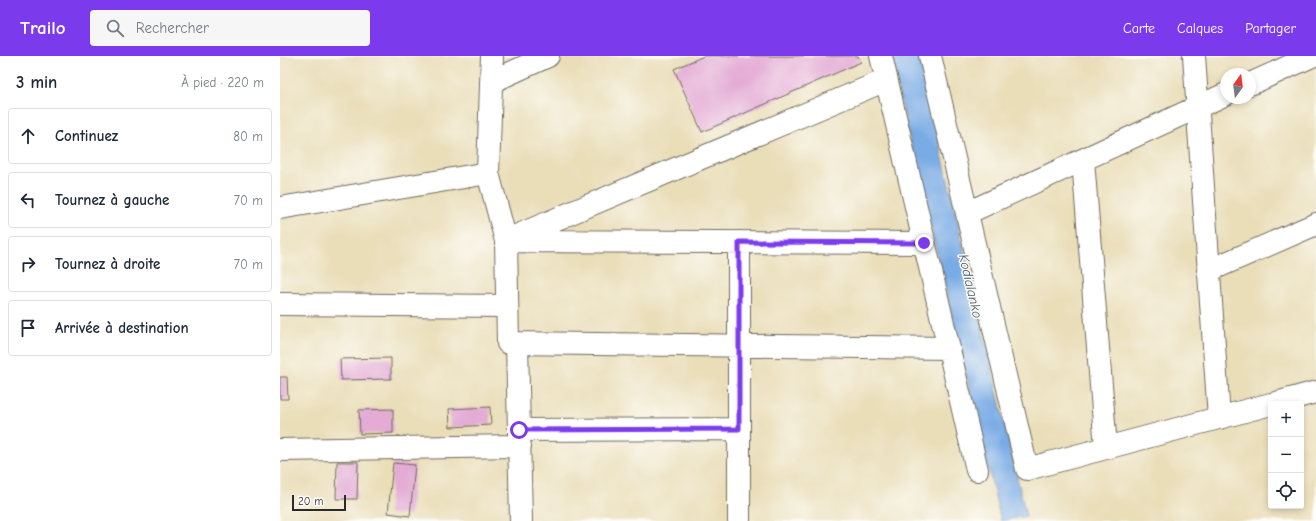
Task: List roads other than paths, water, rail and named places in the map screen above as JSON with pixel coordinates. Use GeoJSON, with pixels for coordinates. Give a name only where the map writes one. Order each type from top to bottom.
{"type":"FeatureCollection","features":[{"type":"Feature","properties":{"kind":"street"},"geometry":{"type":"LineString","coordinates":[[492,56],[488,173],[506,241],[508,343],[949,348]]}},
{"type":"Feature","properties":{"kind":"street"},"geometry":{"type":"LineString","coordinates":[[490,82],[548,56]]}},
{"type":"Feature","properties":{"kind":"street"},"geometry":{"type":"LineString","coordinates":[[881,56],[977,470]]}},
{"type":"Feature","properties":{"kind":"street"},"geometry":{"type":"LineString","coordinates":[[1194,56],[1219,418]]}},
{"type":"Feature","properties":{"kind":"street"},"geometry":{"type":"LineString","coordinates":[[1256,81],[1312,56]]}},
{"type":"Feature","properties":{"kind":"street"},"geometry":{"type":"LineString","coordinates":[[932,57],[1027,469],[1268,405]]}},
{"type":"Feature","properties":{"kind":"street"},"geometry":{"type":"LineString","coordinates":[[506,241],[886,80]]}},
{"type":"Feature","properties":{"kind":"street"},"geometry":{"type":"LineString","coordinates":[[967,213],[1220,97]]}},
{"type":"Feature","properties":{"kind":"street"},"geometry":{"type":"LineString","coordinates":[[1083,160],[1106,448]]}},
{"type":"Feature","properties":{"kind":"street"},"geometry":{"type":"LineString","coordinates":[[280,208],[488,173]]}},
{"type":"Feature","properties":{"kind":"street"},"geometry":{"type":"LineString","coordinates":[[1208,271],[1316,224]]}},
{"type":"Feature","properties":{"kind":"street"},"geometry":{"type":"LineString","coordinates":[[506,241],[924,243]]}},
{"type":"Feature","properties":{"kind":"street"},"geometry":{"type":"LineString","coordinates":[[739,242],[739,521]]}},
{"type":"Feature","properties":{"kind":"street"},"geometry":{"type":"LineString","coordinates":[[280,304],[508,306]]}},
{"type":"Feature","properties":{"kind":"street"},"geometry":{"type":"LineString","coordinates":[[517,344],[521,521]]}},
{"type":"Feature","properties":{"kind":"street"},"geometry":{"type":"LineString","coordinates":[[1283,401],[1316,392]]}},
{"type":"Feature","properties":{"kind":"street"},"geometry":{"type":"LineString","coordinates":[[280,450],[739,429]]}},
{"type":"Feature","properties":{"kind":"water","name":"Kodialanko"},"geometry":{"type":"Polygon","coordinates":[[[890,56],[919,56],[1026,516],[1001,521],[890,56]]]}}]}
